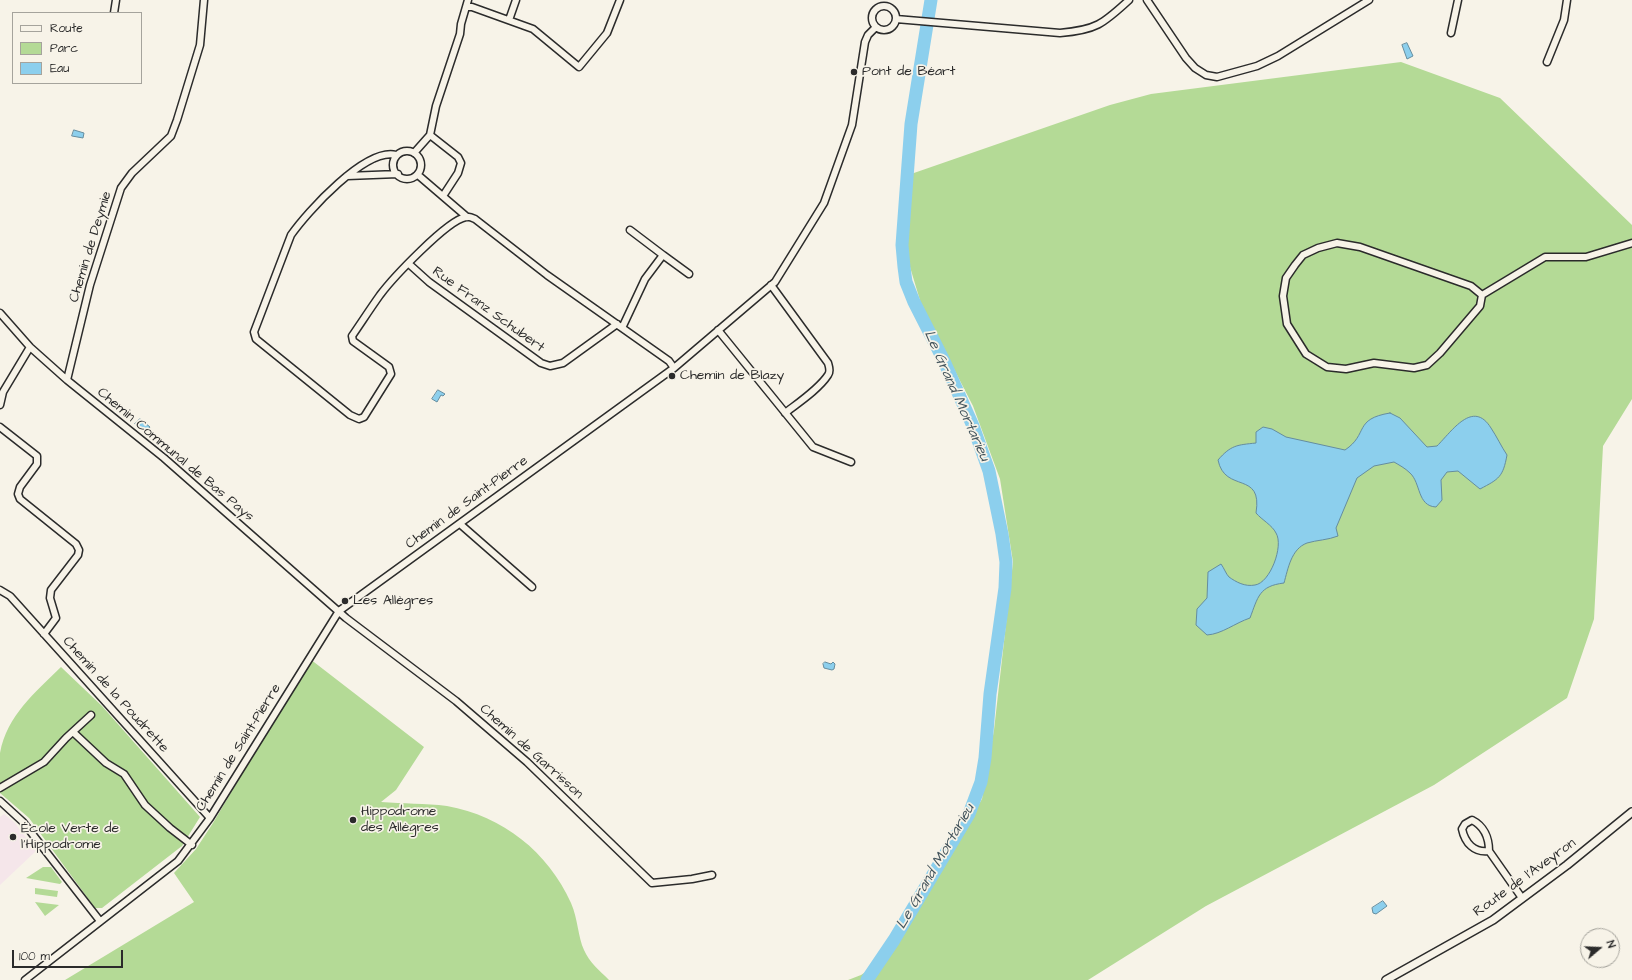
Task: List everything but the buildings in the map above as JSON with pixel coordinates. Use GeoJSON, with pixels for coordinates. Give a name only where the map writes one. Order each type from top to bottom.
{"type":"FeatureCollection","features":[{"type":"Feature","properties":{"kind":"street"},"geometry":{"type":"LineString","coordinates":[[114,12],[116,0]]}},
{"type":"Feature","properties":{"kind":"street","name":"Chemin de Deymie"},"geometry":{"type":"LineString","coordinates":[[67,380],[90,285],[122,188],[132,173],[171,136],[177,120],[200,45],[204,0]]}},
{"type":"Feature","properties":{"kind":"street"},"geometry":{"type":"LineString","coordinates":[[414,153],[430,135],[434,111],[460,34],[468,0]]}},
{"type":"Feature","properties":{"kind":"street"},"geometry":{"type":"LineString","coordinates":[[509,20],[516,0]]}},
{"type":"Feature","properties":{"kind":"street"},"geometry":{"type":"LineString","coordinates":[[466,7],[472,7],[533,29],[578,68],[607,33],[620,0]]}},
{"type":"Feature","properties":{"kind":"street"},"geometry":{"type":"LineString","coordinates":[[877,0],[880,7]]}},
{"type":"Feature","properties":{"kind":"street"},"geometry":{"type":"LineString","coordinates":[[896,19],[1060,33],[1084,31],[1106,21],[1129,0]]}},
{"type":"Feature","properties":{"kind":"street"},"geometry":{"type":"LineString","coordinates":[[1147,0],[1186,58],[1195,68],[1206,75],[1217,77],[1257,66],[1278,56],[1369,0]]}},
{"type":"Feature","properties":{"kind":"street"},"geometry":{"type":"LineString","coordinates":[[1450,33],[1458,0]]}},
{"type":"Feature","properties":{"kind":"street"},"geometry":{"type":"LineString","coordinates":[[1547,62],[1564,20],[1567,0]]}},
{"type":"Feature","properties":{"kind":"street"},"geometry":{"type":"LineString","coordinates":[[880,7],[891,9],[896,19],[890,28],[883,30],[876,27],[872,18],[874,11],[880,7]]}},
{"type":"Feature","properties":{"kind":"street","name":"Chemin de Saint-Pierre"},"geometry":{"type":"LineString","coordinates":[[25,980],[178,861],[192,845],[339,611],[674,368],[775,282],[824,203],[852,125],[865,42],[868,35],[876,27]]}},
{"type":"Feature","properties":{"kind":"street"},"geometry":{"type":"LineString","coordinates":[[430,135],[458,157],[461,163],[458,174],[443,196]]}},
{"type":"Feature","properties":{"kind":"street"},"geometry":{"type":"LineString","coordinates":[[347,176],[398,174],[408,177],[418,175],[421,170],[422,163],[419,157],[414,153],[402,152],[396,155],[393,160],[393,167],[398,174]]}},
{"type":"Feature","properties":{"kind":"street"},"geometry":{"type":"LineString","coordinates":[[396,155],[390,154],[371,160],[347,176],[329,191],[291,235],[254,332],[256,339],[350,415],[359,420],[364,417],[391,374],[389,367],[353,341],[352,336],[381,294],[409,264],[443,231],[459,220],[467,217],[476,218],[547,275],[669,361],[674,368]]}},
{"type":"Feature","properties":{"kind":"street"},"geometry":{"type":"LineString","coordinates":[[418,175],[467,217]]}},
{"type":"Feature","properties":{"kind":"street"},"geometry":{"type":"LineString","coordinates":[[630,230],[689,274]]}},
{"type":"Feature","properties":{"kind":"street"},"geometry":{"type":"LineString","coordinates":[[1482,295],[1471,286],[1360,247],[1337,243],[1318,248],[1303,255],[1294,265],[1286,278],[1283,296],[1287,324],[1306,354],[1327,367],[1346,370],[1374,363],[1414,368],[1427,365],[1440,353],[1480,306],[1482,295],[1545,257],[1586,257],[1632,243]]}},
{"type":"Feature","properties":{"kind":"street"},"geometry":{"type":"LineString","coordinates":[[619,326],[645,279],[663,255]]}},
{"type":"Feature","properties":{"kind":"street","name":"Rue Franz Schubert"},"geometry":{"type":"LineString","coordinates":[[409,264],[429,282],[540,363],[550,366],[563,363],[619,326]]}},
{"type":"Feature","properties":{"kind":"street"},"geometry":{"type":"LineString","coordinates":[[771,285],[828,363],[830,369],[829,374],[810,393],[785,413]]}},
{"type":"Feature","properties":{"kind":"street","name":"Chemin Communal de Bas Pays"},"geometry":{"type":"LineString","coordinates":[[0,313],[30,347],[67,380],[164,458],[339,611]]}},
{"type":"Feature","properties":{"kind":"street"},"geometry":{"type":"LineString","coordinates":[[718,330],[813,447],[852,462]]}},
{"type":"Feature","properties":{"kind":"street"},"geometry":{"type":"LineString","coordinates":[[0,405],[2,392],[30,347]]}},
{"type":"Feature","properties":{"kind":"street"},"geometry":{"type":"LineString","coordinates":[[0,427],[37,456],[38,460],[20,487],[18,494],[20,499],[76,544],[79,550],[78,555],[51,590],[50,598],[56,618],[44,634]]}},
{"type":"Feature","properties":{"kind":"street"},"geometry":{"type":"LineString","coordinates":[[460,524],[532,587]]}},
{"type":"Feature","properties":{"kind":"street","name":"Chemin de la Poudrette"},"geometry":{"type":"LineString","coordinates":[[0,590],[10,596],[210,818]]}},
{"type":"Feature","properties":{"kind":"street","name":"Chemin de Garrisson"},"geometry":{"type":"LineString","coordinates":[[339,611],[456,701],[527,762],[652,883],[692,879],[712,875]]}},
{"type":"Feature","properties":{"kind":"street"},"geometry":{"type":"LineString","coordinates":[[0,788],[44,762],[72,732],[91,715]]}},
{"type":"Feature","properties":{"kind":"street"},"geometry":{"type":"LineString","coordinates":[[72,732],[106,763],[124,774],[145,804],[170,828],[192,845]]}},
{"type":"Feature","properties":{"kind":"street"},"geometry":{"type":"LineString","coordinates":[[0,801],[23,822],[100,921]]}},
{"type":"Feature","properties":{"kind":"street","name":"Route de l'Aveyron"},"geometry":{"type":"LineString","coordinates":[[1390,979],[1493,920],[1632,812]]}},
{"type":"Feature","properties":{"kind":"street"},"geometry":{"type":"LineString","coordinates":[[1489,851],[1477,851],[1469,845],[1462,829],[1465,824],[1472,820],[1478,822],[1484,830],[1489,842],[1489,851],[1522,898]]}},
{"type":"Feature","properties":{"kind":"shaded area","name":"École Verte de l'Hippodrome"},"geometry":{"type":"Polygon","coordinates":[[[4,814],[15,823],[36,851],[0,885],[0,817],[4,814]]]}},
{"type":"Feature","properties":{"kind":"green space"},"geometry":{"type":"Polygon","coordinates":[[[1401,62],[1500,98],[1632,225],[1632,399],[1603,446],[1594,619],[1567,698],[1434,785],[1206,906],[1088,980],[848,980],[861,975],[890,956],[982,799],[994,730],[1013,562],[1000,479],[973,406],[922,307],[907,257],[911,174],[1110,105],[1151,94],[1401,62]]]}},
{"type":"Feature","properties":{"kind":"green space","name":"Hippodrome des Allègres"},"geometry":{"type":"Polygon","coordinates":[[[310,659],[424,747],[396,790],[381,802],[439,805],[467,811],[487,818],[521,839],[550,868],[561,885],[571,903],[577,921],[580,939],[586,954],[595,966],[609,980],[65,980],[194,902],[174,873],[196,849],[213,823],[310,659]]]}},
{"type":"Feature","properties":{"kind":"green space"},"geometry":{"type":"Polygon","coordinates":[[[61,667],[102,706],[200,817],[182,846],[102,908],[95,908],[29,818],[0,793],[0,753],[9,727],[23,706],[61,667]]]}},
{"type":"Feature","properties":{"kind":"green space"},"geometry":{"type":"Polygon","coordinates":[[[43,867],[51,867],[62,882],[60,884],[26,878],[43,867]]]}},
{"type":"Feature","properties":{"kind":"green space"},"geometry":{"type":"Polygon","coordinates":[[[35,888],[58,891],[57,897],[35,894],[35,888]]]}},
{"type":"Feature","properties":{"kind":"green space"},"geometry":{"type":"Polygon","coordinates":[[[35,902],[59,905],[45,916],[35,902]]]}},
{"type":"Feature","properties":{"kind":"water"},"geometry":{"type":"Polygon","coordinates":[[[1407,43],[1413,56],[1407,59],[1402,45],[1407,43]]]}},
{"type":"Feature","properties":{"kind":"water"},"geometry":{"type":"Polygon","coordinates":[[[74,130],[84,133],[83,138],[72,136],[74,130]]]}},
{"type":"Feature","properties":{"kind":"water"},"geometry":{"type":"Polygon","coordinates":[[[438,390],[445,394],[443,396],[441,395],[437,402],[432,399],[438,390]]]}},
{"type":"Feature","properties":{"kind":"water"},"geometry":{"type":"Polygon","coordinates":[[[1390,413],[1400,418],[1427,447],[1437,446],[1463,420],[1477,416],[1484,420],[1491,428],[1507,455],[1502,473],[1492,483],[1480,489],[1458,471],[1447,472],[1441,480],[1442,500],[1436,507],[1425,503],[1413,477],[1402,467],[1394,462],[1374,466],[1357,478],[1336,528],[1338,536],[1307,543],[1302,546],[1297,550],[1291,560],[1284,583],[1264,590],[1258,598],[1250,618],[1218,633],[1207,635],[1196,625],[1197,609],[1207,598],[1208,572],[1221,564],[1228,576],[1244,585],[1255,585],[1261,583],[1266,578],[1274,563],[1278,546],[1278,539],[1274,530],[1256,513],[1257,500],[1254,491],[1249,486],[1228,477],[1222,470],[1218,460],[1227,451],[1235,447],[1244,444],[1256,443],[1256,432],[1263,427],[1272,429],[1286,437],[1345,450],[1357,438],[1366,423],[1378,416],[1390,413]]]}},
{"type":"Feature","properties":{"kind":"water"},"geometry":{"type":"Polygon","coordinates":[[[140,419],[150,427],[146,432],[135,424],[140,419]]]}},
{"type":"Feature","properties":{"kind":"water"},"geometry":{"type":"Polygon","coordinates":[[[825,662],[831,664],[833,662],[835,664],[834,669],[824,668],[823,664],[825,662]]]}},
{"type":"Feature","properties":{"kind":"water"},"geometry":{"type":"Polygon","coordinates":[[[1383,901],[1387,906],[1376,914],[1373,913],[1372,908],[1383,901]]]}},
{"type":"Feature","properties":{"kind":"waterway","name":"Le Grand Mortarieu"},"geometry":{"type":"LineString","coordinates":[[867,980],[894,940],[969,814],[981,782],[985,758],[990,694],[1005,588],[1006,562],[1002,534],[989,471],[973,426],[943,359],[914,302],[906,282],[904,267],[902,245],[911,124],[931,0]]}},
{"type":"Feature","properties":{"kind":"place","name":"Pont de Béart"},"geometry":{"type":"Point","coordinates":[854,72]}},
{"type":"Feature","properties":{"kind":"place","name":"Chemin de Blazy"},"geometry":{"type":"Point","coordinates":[672,376]}},
{"type":"Feature","properties":{"kind":"place","name":"Les Allègres"},"geometry":{"type":"Point","coordinates":[345,601]}},
{"type":"Feature","properties":{"kind":"place","name":"Hippodrome des Allègres"},"geometry":{"type":"Point","coordinates":[353,820]}},
{"type":"Feature","properties":{"kind":"place","name":"École Verte de l'Hippodrome"},"geometry":{"type":"Point","coordinates":[13,837]}}]}
